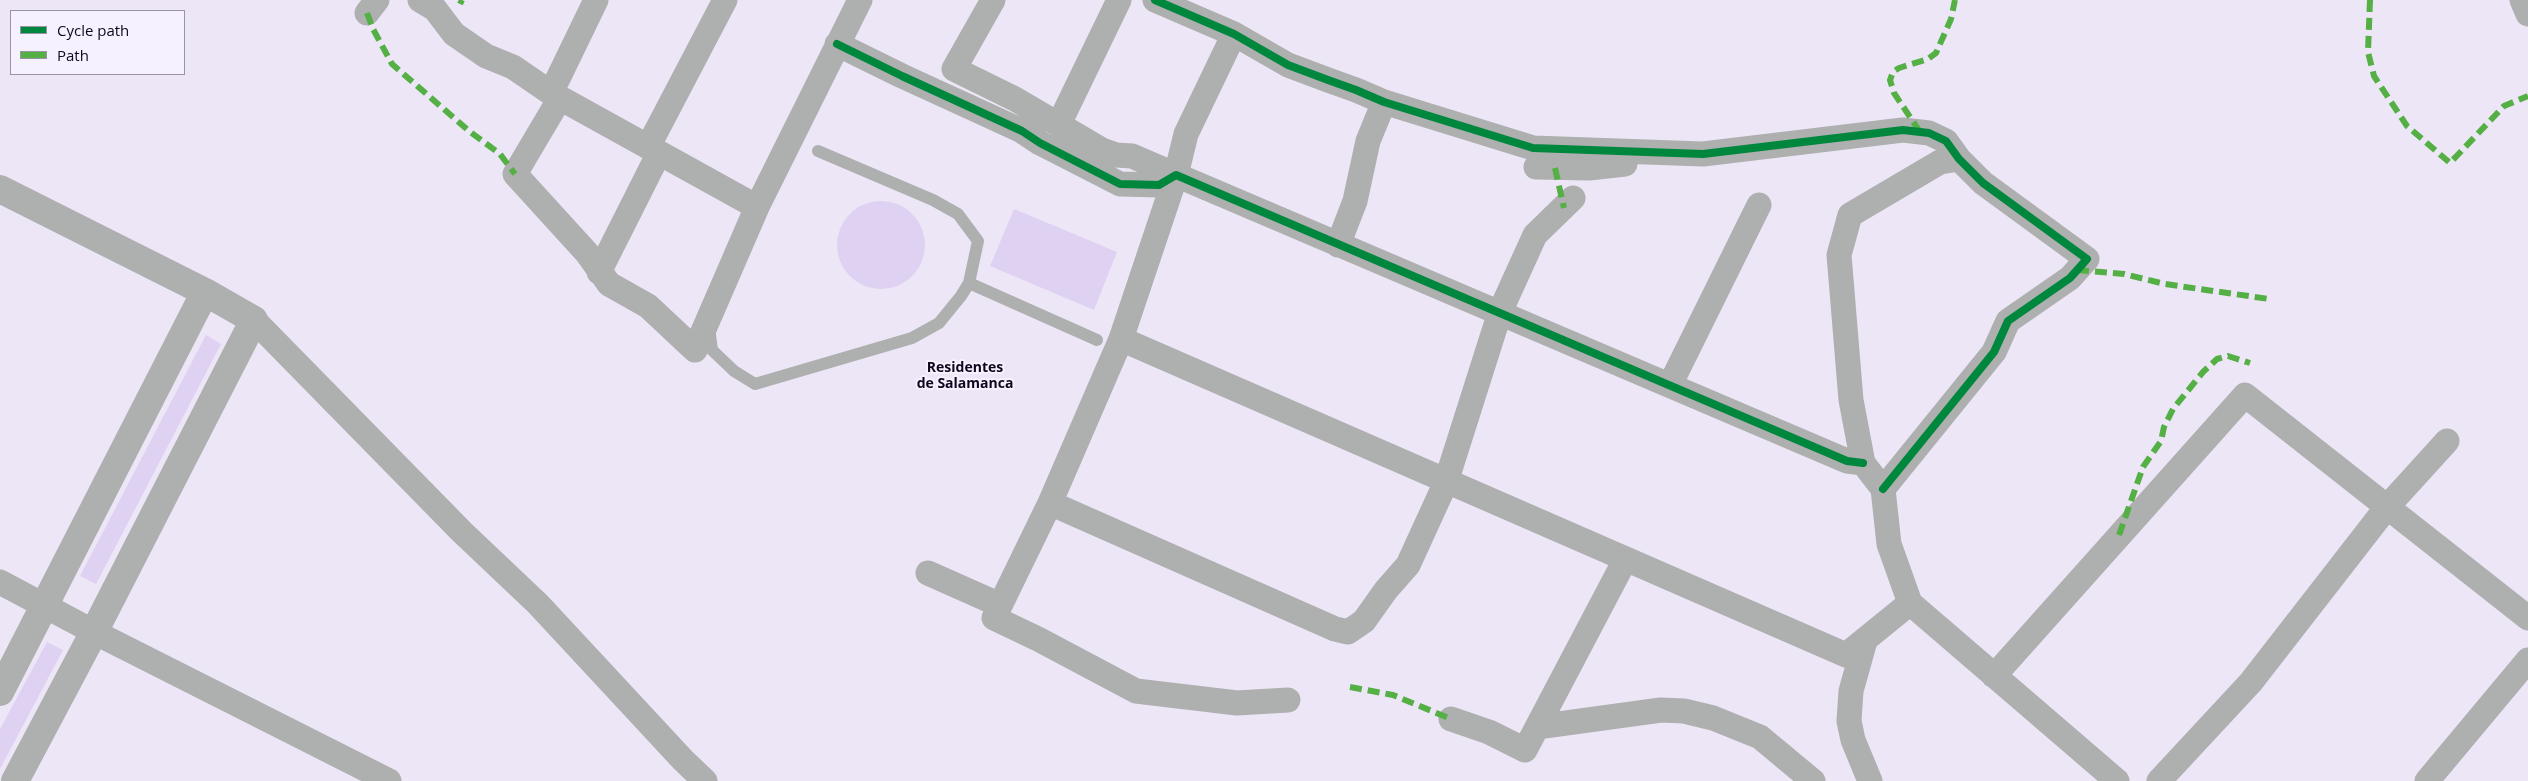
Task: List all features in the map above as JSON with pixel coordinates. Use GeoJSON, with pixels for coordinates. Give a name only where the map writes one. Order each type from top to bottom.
{"type":"FeatureCollection","features":[{"type":"Feature","properties":{"kind":"street"},"geometry":{"type":"LineString","coordinates":[[420,0],[435,9],[454,34],[486,56],[514,66],[555,95],[757,207]]}},
{"type":"Feature","properties":{"kind":"street"},"geometry":{"type":"LineString","coordinates":[[596,0],[555,95],[515,174],[587,253],[609,284],[648,306],[695,350],[757,207],[860,0]]}},
{"type":"Feature","properties":{"kind":"street"},"geometry":{"type":"LineString","coordinates":[[599,272],[653,150],[725,0]]}},
{"type":"Feature","properties":{"kind":"street"},"geometry":{"type":"LineString","coordinates":[[993,0],[954,69],[1059,124],[1102,150],[1116,155],[1132,156],[1847,461],[1863,462]]}},
{"type":"Feature","properties":{"kind":"street"},"geometry":{"type":"LineString","coordinates":[[1059,124],[1119,0]]}},
{"type":"Feature","properties":{"kind":"street"},"geometry":{"type":"LineString","coordinates":[[1156,0],[1234,34],[1288,65],[1384,102],[1533,148],[1703,154]]}},
{"type":"Feature","properties":{"kind":"street"},"geometry":{"type":"LineString","coordinates":[[2522,0],[2528,14]]}},
{"type":"Feature","properties":{"kind":"street"},"geometry":{"type":"LineString","coordinates":[[1234,34],[1186,134],[1176,175],[1121,339],[1050,502],[994,618],[1136,691],[1236,703],[1288,700]]}},
{"type":"Feature","properties":{"kind":"street"},"geometry":{"type":"LineString","coordinates":[[838,44],[884,68],[1022,131],[1040,143],[1120,184],[1159,185],[1176,175]]}},
{"type":"Feature","properties":{"kind":"street"},"geometry":{"type":"LineString","coordinates":[[1338,245],[1355,201],[1368,141],[1384,102]]}},
{"type":"Feature","properties":{"kind":"street"},"geometry":{"type":"LineString","coordinates":[[1536,167],[1589,168],[1904,130],[1930,133],[1946,141],[1959,159],[1983,184],[2087,259],[2070,278],[2008,321],[1994,352],[1883,489]]}},
{"type":"Feature","properties":{"kind":"street"},"geometry":{"type":"LineString","coordinates":[[1959,159],[1940,162],[1850,215],[1839,254],[1851,400],[1863,462],[1883,489],[1889,544],[1910,602],[2117,781]]}},
{"type":"Feature","properties":{"kind":"street"},"geometry":{"type":"LineString","coordinates":[[0,189],[205,292],[254,320],[462,532],[538,604],[683,760],[706,781]]}},
{"type":"Feature","properties":{"kind":"street"},"geometry":{"type":"LineString","coordinates":[[1050,502],[1335,629],[1348,632],[1364,621],[1386,590],[1408,565],[1446,482],[1500,312],[1535,235],[1573,198]]}},
{"type":"Feature","properties":{"kind":"street"},"geometry":{"type":"LineString","coordinates":[[1670,385],[1759,205]]}},
{"type":"Feature","properties":{"kind":"street"},"geometry":{"type":"LineString","coordinates":[[0,692],[205,292]]}},
{"type":"Feature","properties":{"kind":"street"},"geometry":{"type":"LineString","coordinates":[[15,781],[94,632],[254,320]]}},
{"type":"Feature","properties":{"kind":"street"},"geometry":{"type":"LineString","coordinates":[[1121,339],[1624,560],[1846,655],[1865,642],[1910,602]]}},
{"type":"Feature","properties":{"kind":"street"},"geometry":{"type":"LineString","coordinates":[[1994,676],[2245,395],[2528,618]]}},
{"type":"Feature","properties":{"kind":"street"},"geometry":{"type":"LineString","coordinates":[[2160,781],[2251,682],[2387,507],[2446,441]]}},
{"type":"Feature","properties":{"kind":"street"},"geometry":{"type":"LineString","coordinates":[[1451,719],[1488,732],[1525,750],[1624,560]]}},
{"type":"Feature","properties":{"kind":"street"},"geometry":{"type":"LineString","coordinates":[[928,573],[1000,605]]}},
{"type":"Feature","properties":{"kind":"street"},"geometry":{"type":"LineString","coordinates":[[0,582],[94,632],[389,781]]}},
{"type":"Feature","properties":{"kind":"street"},"geometry":{"type":"LineString","coordinates":[[1865,642],[1851,691],[1849,721],[1853,740],[1870,781]]}},
{"type":"Feature","properties":{"kind":"street"},"geometry":{"type":"LineString","coordinates":[[2427,781],[2528,660]]}},
{"type":"Feature","properties":{"kind":"street"},"geometry":{"type":"LineString","coordinates":[[1537,726],[1661,710],[1684,710],[1713,718],[1760,737],[1813,781]]}},
{"type":"Feature","properties":{"kind":"lane"},"geometry":{"type":"LineString","coordinates":[[708,319],[712,350],[734,371],[755,384],[912,338],[939,323],[969,283],[978,241],[958,214],[933,200],[818,151]]}},
{"type":"Feature","properties":{"kind":"lane"},"geometry":{"type":"LineString","coordinates":[[969,283],[1097,340]]}},
{"type":"Feature","properties":{"kind":"shaded area"},"geometry":{"type":"Polygon","coordinates":[[[881,201],[898,204],[912,214],[922,228],[925,245],[922,262],[912,276],[898,286],[881,289],[864,286],[850,276],[840,262],[837,245],[840,228],[850,214],[864,204],[881,201]]]}},
{"type":"Feature","properties":{"kind":"shaded area"},"geometry":{"type":"Polygon","coordinates":[[[1014,209],[1117,252],[1094,310],[990,266],[1014,209]]]}},
{"type":"Feature","properties":{"kind":"shaded area"},"geometry":{"type":"Polygon","coordinates":[[[206,335],[221,344],[96,584],[80,576],[206,335]]]}},
{"type":"Feature","properties":{"kind":"shaded area"},"geometry":{"type":"Polygon","coordinates":[[[47,642],[63,650],[0,769],[0,729],[47,642]]]}},
{"type":"Feature","properties":{"kind":"marked path"},"geometry":{"type":"LineString","coordinates":[[460,4],[462,0]]}},
{"type":"Feature","properties":{"kind":"marked path"},"geometry":{"type":"LineString","coordinates":[[1920,132],[1894,93],[1890,80],[1893,72],[1899,68],[1928,59],[1936,53],[1951,19],[1955,0]]}},
{"type":"Feature","properties":{"kind":"marked path"},"geometry":{"type":"LineString","coordinates":[[2370,0],[2368,52],[2374,76],[2407,126],[2450,163],[2504,106],[2528,96]]}},
{"type":"Feature","properties":{"kind":"marked path"},"geometry":{"type":"LineString","coordinates":[[367,13],[373,29],[392,64],[469,131],[500,154],[515,174]]}},
{"type":"Feature","properties":{"kind":"marked path"},"geometry":{"type":"LineString","coordinates":[[1555,168],[1564,208]]}},
{"type":"Feature","properties":{"kind":"marked path"},"geometry":{"type":"LineString","coordinates":[[2077,270],[2124,274],[2165,284],[2269,299]]}},
{"type":"Feature","properties":{"kind":"marked path"},"geometry":{"type":"LineString","coordinates":[[2119,535],[2143,467],[2161,441],[2164,427],[2173,409],[2203,372],[2217,359],[2228,356],[2250,363]]}},
{"type":"Feature","properties":{"kind":"marked path"},"geometry":{"type":"LineString","coordinates":[[1350,687],[1393,695],[1451,719]]}},
{"type":"Feature","properties":{"kind":"cycle path"},"geometry":{"type":"LineString","coordinates":[[1155,0],[1234,34],[1288,65],[1384,102],[1533,148],[1703,154],[1903,130],[1929,133],[1946,141],[1959,159],[1983,183],[2087,259],[2070,278],[2008,321],[1994,352],[1883,489]]}},
{"type":"Feature","properties":{"kind":"cycle path"},"geometry":{"type":"LineString","coordinates":[[837,44],[1022,131],[1040,143],[1120,184],[1159,185],[1176,175],[1847,461],[1863,463]]}},
{"type":"Feature","properties":{"kind":"district","name":"Residentes de Salamanca"},"geometry":{"type":"Point","coordinates":[965,376]}}]}
